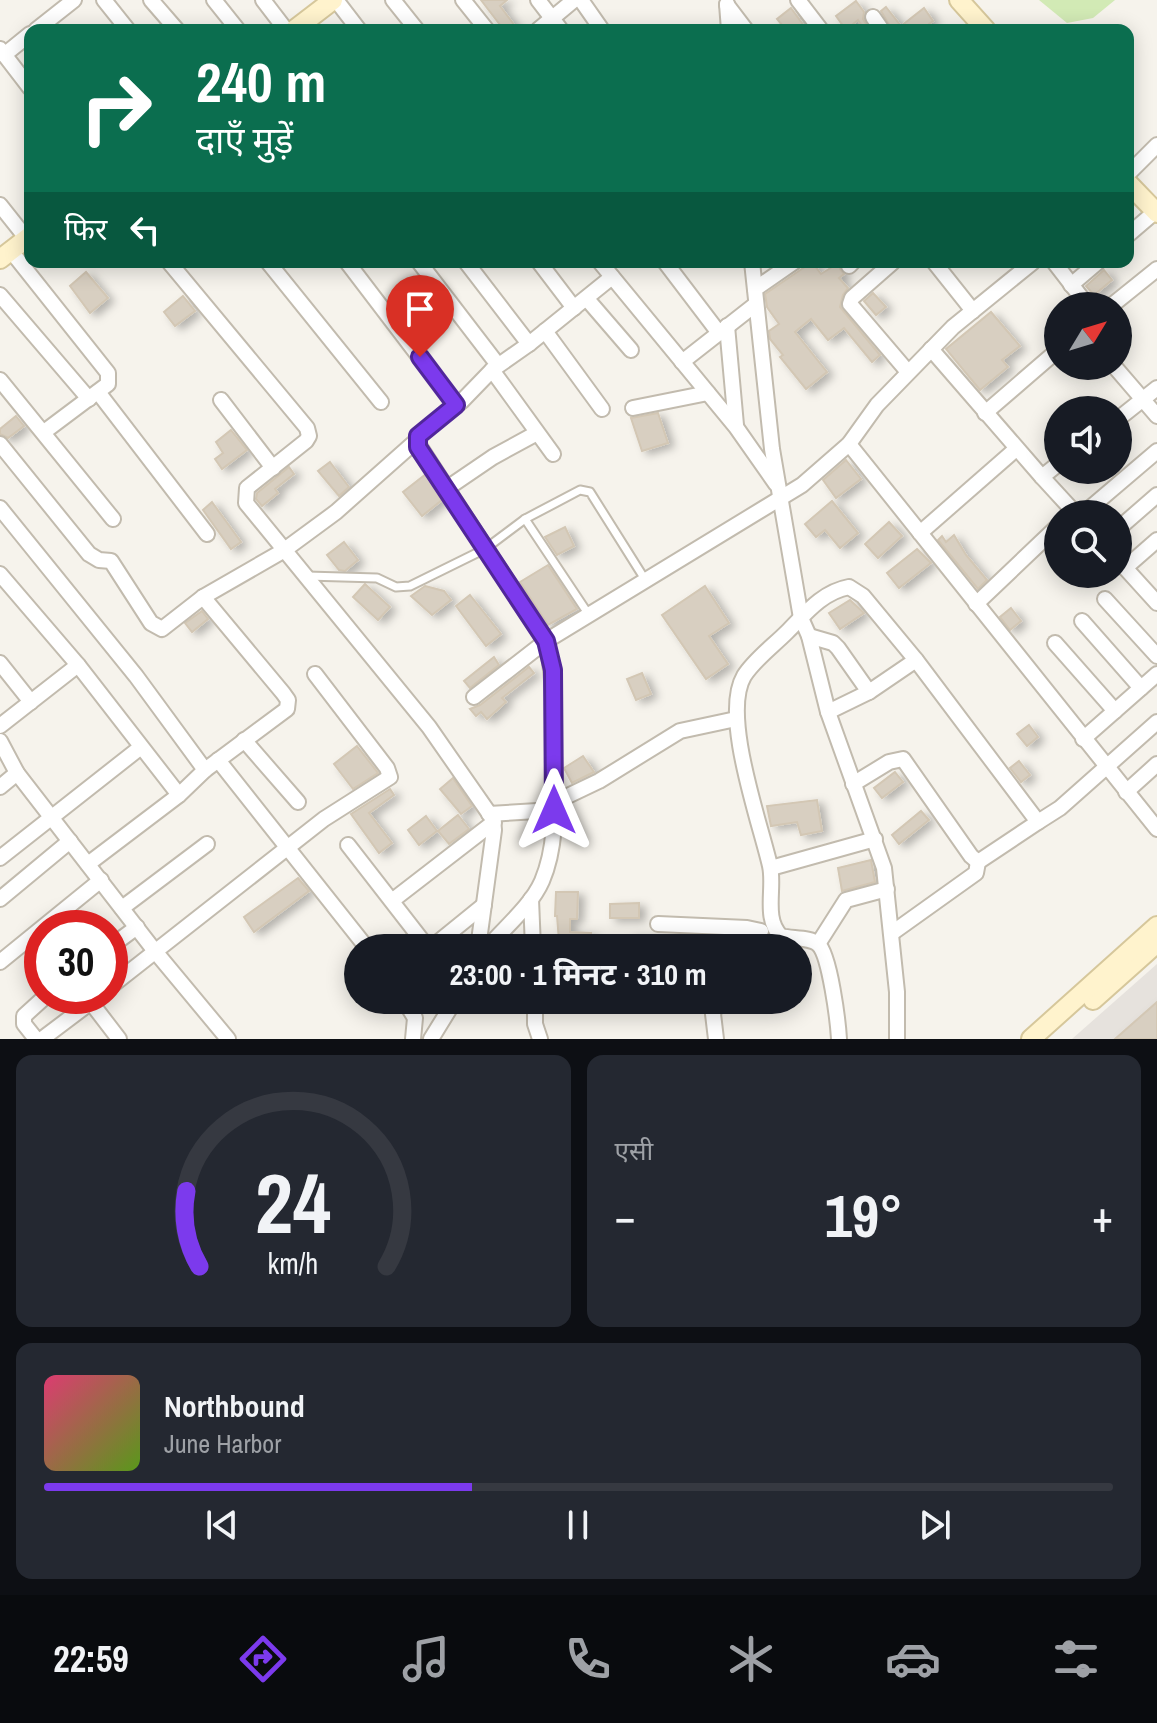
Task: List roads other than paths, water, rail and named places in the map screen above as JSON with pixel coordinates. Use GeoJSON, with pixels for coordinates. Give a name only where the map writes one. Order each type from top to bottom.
{"type":"FeatureCollection","features":[{"type":"Feature","properties":{"kind":"street"},"geometry":{"type":"LineString","coordinates":[[47,24],[74,0]]}},
{"type":"Feature","properties":{"kind":"street"},"geometry":{"type":"LineString","coordinates":[[104,0],[123,24]]}},
{"type":"Feature","properties":{"kind":"street"},"geometry":{"type":"LineString","coordinates":[[151,0],[172,24]]}},
{"type":"Feature","properties":{"kind":"street"},"geometry":{"type":"LineString","coordinates":[[214,0],[233,24]]}},
{"type":"Feature","properties":{"kind":"street"},"geometry":{"type":"LineString","coordinates":[[263,0],[281,24]]}},
{"type":"Feature","properties":{"kind":"street"},"geometry":{"type":"LineString","coordinates":[[302,24],[335,0],[354,24]]}},
{"type":"Feature","properties":{"kind":"street"},"geometry":{"type":"LineString","coordinates":[[393,0],[412,24]]}},
{"type":"Feature","properties":{"kind":"street"},"geometry":{"type":"LineString","coordinates":[[463,0],[482,24]]}},
{"type":"Feature","properties":{"kind":"street"},"geometry":{"type":"LineString","coordinates":[[538,0],[557,24],[574,0]]}},
{"type":"Feature","properties":{"kind":"street"},"geometry":{"type":"LineString","coordinates":[[581,0],[598,24]]}},
{"type":"Feature","properties":{"kind":"street"},"geometry":{"type":"LineString","coordinates":[[798,0],[816,24]]}},
{"type":"Feature","properties":{"kind":"street"},"geometry":{"type":"LineString","coordinates":[[959,0],[981,24]]}},
{"type":"Feature","properties":{"kind":"street"},"geometry":{"type":"LineString","coordinates":[[726,3],[728,24]]}},
{"type":"Feature","properties":{"kind":"street"},"geometry":{"type":"LineString","coordinates":[[726,3],[742,24]]}},
{"type":"Feature","properties":{"kind":"street"},"geometry":{"type":"LineString","coordinates":[[873,17],[878,24]]}},
{"type":"Feature","properties":{"kind":"street"},"geometry":{"type":"LineString","coordinates":[[24,38],[2,52],[24,80]]}},
{"type":"Feature","properties":{"kind":"street"},"geometry":{"type":"LineString","coordinates":[[1134,168],[1157,145]]}},
{"type":"Feature","properties":{"kind":"street"},"geometry":{"type":"LineString","coordinates":[[1134,189],[1156,212],[1134,230]]}},
{"type":"Feature","properties":{"kind":"street"},"geometry":{"type":"LineString","coordinates":[[0,205],[24,233]]}},
{"type":"Feature","properties":{"kind":"street"},"geometry":{"type":"LineString","coordinates":[[24,241],[6,255],[108,373],[108,384],[44,432]]}},
{"type":"Feature","properties":{"kind":"street"},"geometry":{"type":"LineString","coordinates":[[174,268],[307,428],[309,436],[306,441],[247,488],[244,496],[246,503],[429,727],[492,818],[480,934]]}},
{"type":"Feature","properties":{"kind":"street"},"geometry":{"type":"LineString","coordinates":[[273,268],[381,402]]}},
{"type":"Feature","properties":{"kind":"street"},"geometry":{"type":"LineString","coordinates":[[352,268],[456,405]]}},
{"type":"Feature","properties":{"kind":"street"},"geometry":{"type":"LineString","coordinates":[[423,268],[553,454]]}},
{"type":"Feature","properties":{"kind":"street"},"geometry":{"type":"LineString","coordinates":[[471,268],[529,344]]}},
{"type":"Feature","properties":{"kind":"street"},"geometry":{"type":"LineString","coordinates":[[545,268],[631,350]]}},
{"type":"Feature","properties":{"kind":"street"},"geometry":{"type":"LineString","coordinates":[[605,268],[736,427],[780,493]]}},
{"type":"Feature","properties":{"kind":"street"},"geometry":{"type":"LineString","coordinates":[[670,268],[723,330],[736,427]]}},
{"type":"Feature","properties":{"kind":"street"},"geometry":{"type":"LineString","coordinates":[[743,268],[755,291]]}},
{"type":"Feature","properties":{"kind":"street"},"geometry":{"type":"LineString","coordinates":[[753,268],[780,493],[801,618],[809,636],[828,712],[875,839],[887,889],[897,992],[897,1039]]}},
{"type":"Feature","properties":{"kind":"street"},"geometry":{"type":"LineString","coordinates":[[682,362],[723,330],[755,291],[786,268]]}},
{"type":"Feature","properties":{"kind":"street"},"geometry":{"type":"LineString","coordinates":[[886,268],[852,298],[850,304],[908,372]]}},
{"type":"Feature","properties":{"kind":"street"},"geometry":{"type":"LineString","coordinates":[[939,268],[973,311]]}},
{"type":"Feature","properties":{"kind":"street"},"geometry":{"type":"LineString","coordinates":[[474,697],[546,641],[646,581],[780,493],[802,485],[849,444],[877,405],[931,349],[1026,268]]}},
{"type":"Feature","properties":{"kind":"street"},"geometry":{"type":"LineString","coordinates":[[1058,268],[1077,292]]}},
{"type":"Feature","properties":{"kind":"street"},"geometry":{"type":"LineString","coordinates":[[1071,285],[1091,268]]}},
{"type":"Feature","properties":{"kind":"street"},"geometry":{"type":"LineString","coordinates":[[1128,292],[1157,269]]}},
{"type":"Feature","properties":{"kind":"street"},"geometry":{"type":"LineString","coordinates":[[0,444],[89,554],[99,560],[111,561],[156,627],[162,629],[203,597],[283,551],[336,512],[495,368],[612,277]]}},
{"type":"Feature","properties":{"kind":"street"},"geometry":{"type":"LineString","coordinates":[[0,295],[93,395],[207,534]]}},
{"type":"Feature","properties":{"kind":"street"},"geometry":{"type":"LineString","coordinates":[[545,331],[602,409]]}},
{"type":"Feature","properties":{"kind":"street"},"geometry":{"type":"LineString","coordinates":[[931,349],[1064,500]]}},
{"type":"Feature","properties":{"kind":"street"},"geometry":{"type":"LineString","coordinates":[[985,413],[1044,362]]}},
{"type":"Feature","properties":{"kind":"street"},"geometry":{"type":"LineString","coordinates":[[0,380],[113,519]]}},
{"type":"Feature","properties":{"kind":"street"},"geometry":{"type":"LineString","coordinates":[[1126,380],[1157,416]]}},
{"type":"Feature","properties":{"kind":"street"},"geometry":{"type":"LineString","coordinates":[[1132,408],[1157,388]]}},
{"type":"Feature","properties":{"kind":"street"},"geometry":{"type":"LineString","coordinates":[[633,408],[708,393]]}},
{"type":"Feature","properties":{"kind":"street"},"geometry":{"type":"LineString","coordinates":[[221,400],[273,468]]}},
{"type":"Feature","properties":{"kind":"street"},"geometry":{"type":"LineString","coordinates":[[446,489],[493,457],[537,433]]}},
{"type":"Feature","properties":{"kind":"street"},"geometry":{"type":"LineString","coordinates":[[416,441],[546,641],[553,670],[554,806],[549,860],[531,899],[500,934]]}},
{"type":"Feature","properties":{"kind":"street"},"geometry":{"type":"LineString","coordinates":[[849,444],[1126,792],[1152,813],[1157,829]]}},
{"type":"Feature","properties":{"kind":"street"},"geometry":{"type":"LineString","coordinates":[[920,533],[1016,449]]}},
{"type":"Feature","properties":{"kind":"street"},"geometry":{"type":"LineString","coordinates":[[1093,500],[1157,451]]}},
{"type":"Feature","properties":{"kind":"street"},"geometry":{"type":"LineString","coordinates":[[1132,517],[1157,495]]}},
{"type":"Feature","properties":{"kind":"street"},"geometry":{"type":"LineString","coordinates":[[0,508],[136,676],[205,770]]}},
{"type":"Feature","properties":{"kind":"street"},"geometry":{"type":"LineString","coordinates":[[976,604],[1044,539]]}},
{"type":"Feature","properties":{"kind":"street"},"geometry":{"type":"LineString","coordinates":[[1132,557],[1157,540]]}},
{"type":"Feature","properties":{"kind":"street"},"geometry":{"type":"LineString","coordinates":[[1132,573],[1154,593]]}},
{"type":"Feature","properties":{"kind":"street"},"geometry":{"type":"LineString","coordinates":[[0,574],[78,665],[179,795]]}},
{"type":"Feature","properties":{"kind":"street"},"geometry":{"type":"LineString","coordinates":[[763,933],[771,868],[736,719],[736,699],[745,676],[823,597],[838,589],[849,587],[863,596],[916,660],[1038,822]]}},
{"type":"Feature","properties":{"kind":"street"},"geometry":{"type":"LineString","coordinates":[[88,864],[287,709],[288,700],[203,597]]}},
{"type":"Feature","properties":{"kind":"street"},"geometry":{"type":"LineString","coordinates":[[1105,599],[1157,656]]}},
{"type":"Feature","properties":{"kind":"street"},"geometry":{"type":"LineString","coordinates":[[1082,621],[1141,688]]}},
{"type":"Feature","properties":{"kind":"street"},"geometry":{"type":"LineString","coordinates":[[809,636],[833,643],[869,692]]}},
{"type":"Feature","properties":{"kind":"street"},"geometry":{"type":"LineString","coordinates":[[1055,643],[1115,711]]}},
{"type":"Feature","properties":{"kind":"street"},"geometry":{"type":"LineString","coordinates":[[828,712],[869,692],[916,660]]}},
{"type":"Feature","properties":{"kind":"street"},"geometry":{"type":"LineString","coordinates":[[0,663],[31,702]]}},
{"type":"Feature","properties":{"kind":"street"},"geometry":{"type":"LineString","coordinates":[[0,726],[78,665]]}},
{"type":"Feature","properties":{"kind":"street"},"geometry":{"type":"LineString","coordinates":[[128,972],[346,802],[390,777],[387,768],[315,674]]}},
{"type":"Feature","properties":{"kind":"street"},"geometry":{"type":"LineString","coordinates":[[1083,739],[1157,674]]}},
{"type":"Feature","properties":{"kind":"street"},"geometry":{"type":"LineString","coordinates":[[393,900],[492,818],[554,806],[680,731],[736,719]]}},
{"type":"Feature","properties":{"kind":"street"},"geometry":{"type":"LineString","coordinates":[[892,933],[976,873],[978,862],[1060,808],[1157,722]]}},
{"type":"Feature","properties":{"kind":"street"},"geometry":{"type":"LineString","coordinates":[[244,740],[298,802]]}},
{"type":"Feature","properties":{"kind":"street"},"geometry":{"type":"LineString","coordinates":[[0,741],[17,773],[154,950],[228,1039]]}},
{"type":"Feature","properties":{"kind":"street"},"geometry":{"type":"LineString","coordinates":[[0,858],[141,747]]}},
{"type":"Feature","properties":{"kind":"street"},"geometry":{"type":"LineString","coordinates":[[853,784],[889,762],[903,759],[978,862]]}},
{"type":"Feature","properties":{"kind":"street"},"geometry":{"type":"LineString","coordinates":[[218,760],[356,934]]}},
{"type":"Feature","properties":{"kind":"street"},"geometry":{"type":"LineString","coordinates":[[1126,792],[1157,764]]}},
{"type":"Feature","properties":{"kind":"street"},"geometry":{"type":"LineString","coordinates":[[0,787],[17,773]]}},
{"type":"Feature","properties":{"kind":"street"},"geometry":{"type":"LineString","coordinates":[[771,868],[875,839]]}},
{"type":"Feature","properties":{"kind":"street"},"geometry":{"type":"LineString","coordinates":[[0,899],[70,841]]}},
{"type":"Feature","properties":{"kind":"street"},"geometry":{"type":"LineString","coordinates":[[122,908],[207,844]]}},
{"type":"Feature","properties":{"kind":"street"},"geometry":{"type":"LineString","coordinates":[[348,845],[418,934]]}},
{"type":"Feature","properties":{"kind":"street"},"geometry":{"type":"LineString","coordinates":[[68,910],[101,880]]}},
{"type":"Feature","properties":{"kind":"street"},"geometry":{"type":"LineString","coordinates":[[818,944],[846,900],[887,889]]}},
{"type":"Feature","properties":{"kind":"street"},"geometry":{"type":"LineString","coordinates":[[531,899],[532,934]]}},
{"type":"Feature","properties":{"kind":"street"},"geometry":{"type":"LineString","coordinates":[[447,934],[484,905]]}},
{"type":"Feature","properties":{"kind":"street"},"geometry":{"type":"LineString","coordinates":[[658,924],[747,928],[818,944],[823,950],[836,1004],[839,1039]]}},
{"type":"Feature","properties":{"kind":"street"},"geometry":{"type":"LineString","coordinates":[[1031,1039],[1157,926]]}},
{"type":"Feature","properties":{"kind":"street"},"geometry":{"type":"LineString","coordinates":[[128,934],[137,927]]}},
{"type":"Feature","properties":{"kind":"street"},"geometry":{"type":"LineString","coordinates":[[1050,1039],[1157,943]]}},
{"type":"Feature","properties":{"kind":"street"},"geometry":{"type":"LineString","coordinates":[[0,962],[24,947]]}},
{"type":"Feature","properties":{"kind":"street"},"geometry":{"type":"LineString","coordinates":[[26,1014],[24,1024],[39,1039],[71,1014]]}},
{"type":"Feature","properties":{"kind":"street"},"geometry":{"type":"LineString","coordinates":[[103,1014],[119,1039]]}},
{"type":"Feature","properties":{"kind":"street"},"geometry":{"type":"LineString","coordinates":[[413,1014],[413,1039]]}},
{"type":"Feature","properties":{"kind":"street"},"geometry":{"type":"LineString","coordinates":[[431,1039],[446,1014]]}},
{"type":"Feature","properties":{"kind":"street"},"geometry":{"type":"LineString","coordinates":[[535,1014],[540,1039]]}},
{"type":"Feature","properties":{"kind":"street"},"geometry":{"type":"LineString","coordinates":[[713,1014],[716,1039]]}},
{"type":"Feature","properties":{"kind":"lane"},"geometry":{"type":"LineString","coordinates":[[307,576],[377,578],[396,587],[410,586],[485,549],[525,519],[585,489],[590,492],[646,581]]}},
{"type":"Feature","properties":{"kind":"lane"},"geometry":{"type":"LineString","coordinates":[[525,519],[589,615]]}}]}
